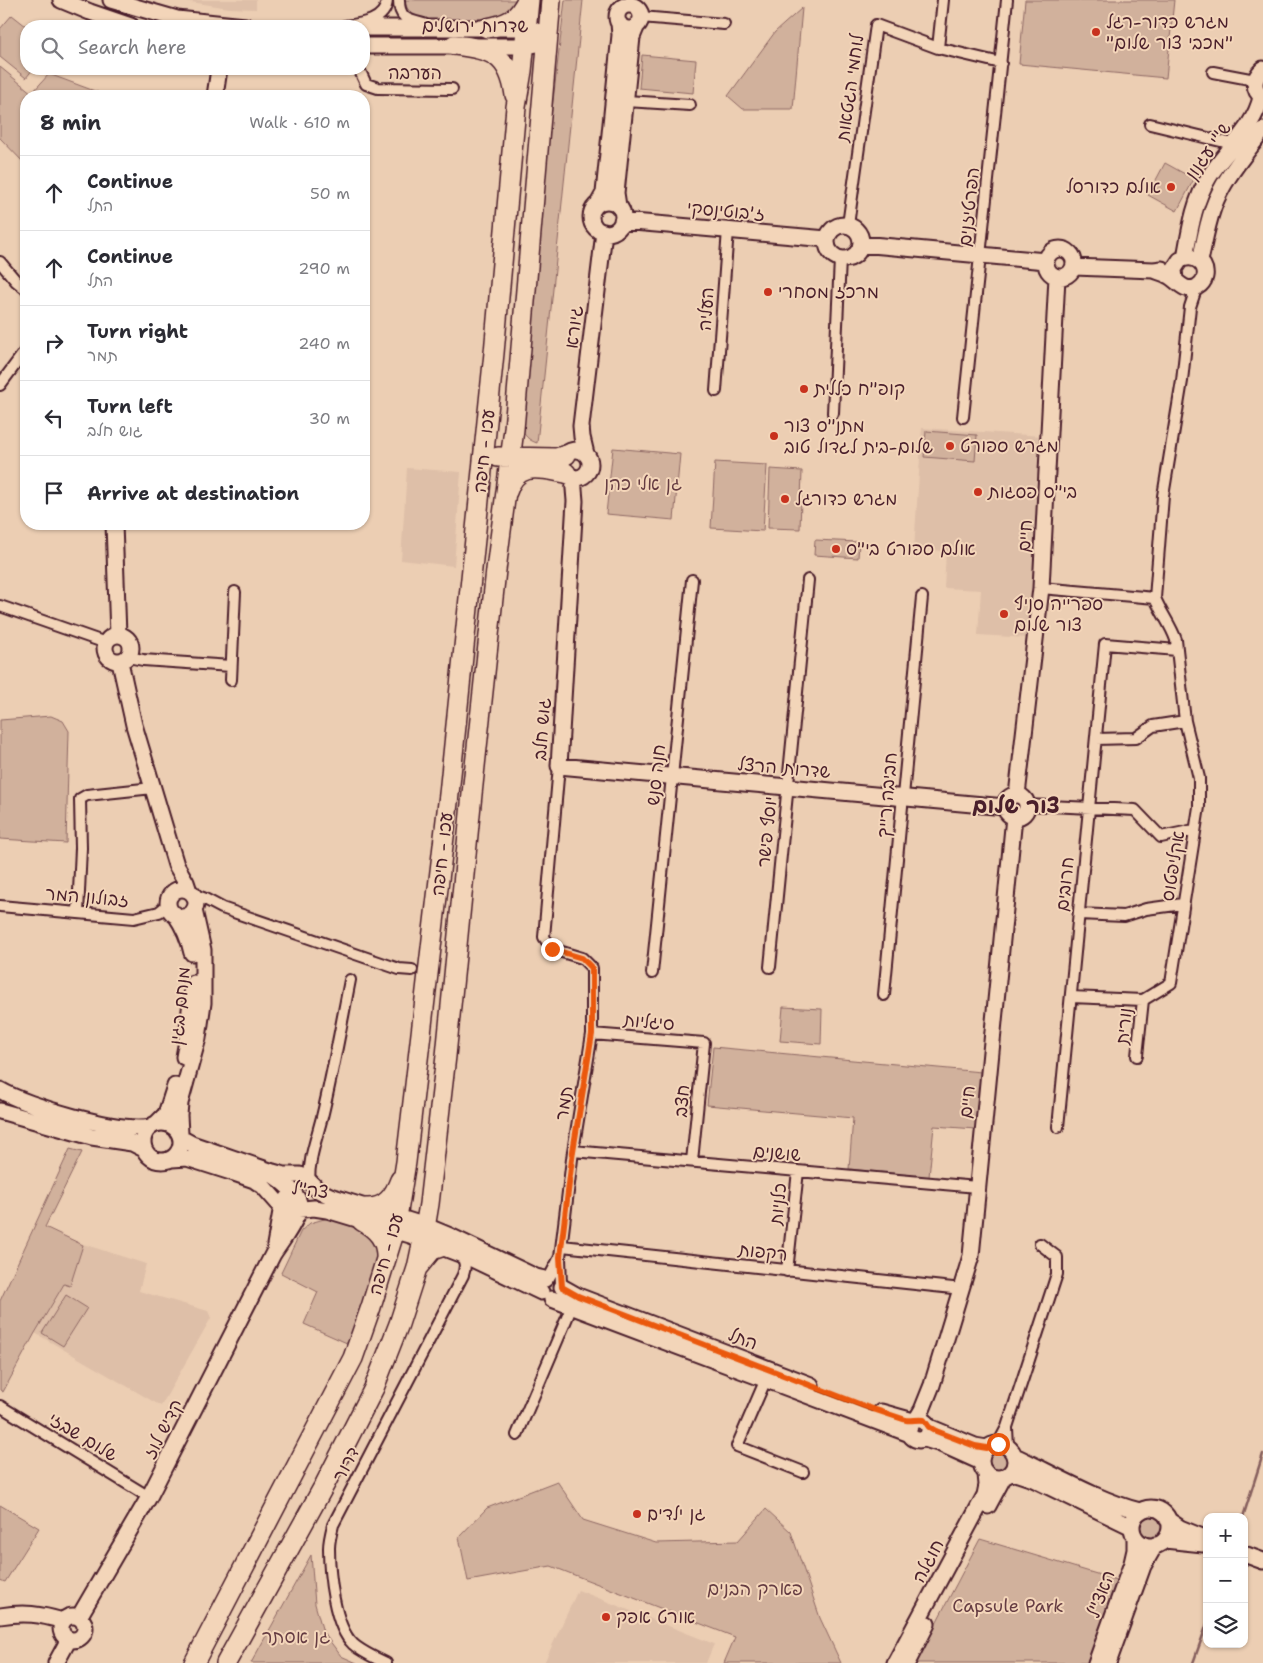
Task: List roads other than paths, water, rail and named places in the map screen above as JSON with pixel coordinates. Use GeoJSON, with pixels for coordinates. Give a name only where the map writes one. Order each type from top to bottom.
{"type":"FeatureCollection","features":[{"type":"Feature","properties":{"kind":"highway"},"geometry":{"type":"LineString","coordinates":[[487,28],[512,21],[528,0]]}},
{"type":"Feature","properties":{"kind":"highway","name":"עכו - חיפה"},"geometry":{"type":"LineString","coordinates":[[194,1663],[353,1358],[397,1224],[449,794],[528,0]]}},
{"type":"Feature","properties":{"kind":"highway","name":"עכו - חיפה"},"geometry":{"type":"LineString","coordinates":[[226,1663],[325,1484],[374,1388],[399,1324],[417,1268],[425,1233],[446,1056],[495,580],[514,429],[551,0]]}},
{"type":"Feature","properties":{"kind":"highway"},"geometry":{"type":"LineString","coordinates":[[454,45],[476,48],[496,54],[511,77],[516,107]]}},
{"type":"Feature","properties":{"kind":"highway"},"geometry":{"type":"LineString","coordinates":[[514,429],[526,450],[543,458]]}},
{"type":"Feature","properties":{"kind":"highway"},"geometry":{"type":"LineString","coordinates":[[483,466],[494,458],[510,456],[556,458],[574,464]]}},
{"type":"Feature","properties":{"kind":"highway"},"geometry":{"type":"LineString","coordinates":[[506,495],[514,478],[523,470],[574,464]]}},
{"type":"Feature","properties":{"kind":"highway"},"geometry":{"type":"LineString","coordinates":[[386,1262],[386,1250],[382,1238],[364,1215],[392,1197],[406,1162]]}},
{"type":"Feature","properties":{"kind":"highway"},"geometry":{"type":"LineString","coordinates":[[417,1268],[432,1250],[450,1250]]}},
{"type":"Feature","properties":{"kind":"highway"},"geometry":{"type":"LineString","coordinates":[[233,1663],[236,1644]]}},
{"type":"Feature","properties":{"kind":"street"},"geometry":{"type":"LineString","coordinates":[[62,0],[113,20]]}},
{"type":"Feature","properties":{"kind":"street"},"geometry":{"type":"LineString","coordinates":[[111,0],[184,20]]}},
{"type":"Feature","properties":{"kind":"street"},"geometry":{"type":"LineString","coordinates":[[370,20],[383,11],[387,0]]}},
{"type":"Feature","properties":{"kind":"street"},"geometry":{"type":"LineString","coordinates":[[399,0],[400,10],[406,18],[445,28]]}},
{"type":"Feature","properties":{"kind":"street"},"geometry":{"type":"LineString","coordinates":[[938,48],[943,0]]}},
{"type":"Feature","properties":{"kind":"street","name":"הפרטיזנים"},"geometry":{"type":"LineString","coordinates":[[963,417],[1007,0]]}},
{"type":"Feature","properties":{"kind":"street"},"geometry":{"type":"LineString","coordinates":[[620,11],[628,28],[638,13]]}},
{"type":"Feature","properties":{"kind":"street"},"geometry":{"type":"LineString","coordinates":[[620,11],[620,35],[604,193],[592,211],[591,217],[595,227],[604,232],[615,230],[622,221],[623,215],[618,206],[616,193],[632,37],[638,13]]}},
{"type":"Feature","properties":{"kind":"street"},"geometry":{"type":"LineString","coordinates":[[638,13],[724,24]]}},
{"type":"Feature","properties":{"kind":"street","name":"לוחמי הגטאות"},"geometry":{"type":"LineString","coordinates":[[848,225],[876,24],[938,48],[1001,64]]}},
{"type":"Feature","properties":{"kind":"street","name":"שדרות ירושלים"},"geometry":{"type":"LineString","coordinates":[[370,28],[487,28],[525,37]]}},
{"type":"Feature","properties":{"kind":"street","name":"שדרות ירושלים"},"geometry":{"type":"LineString","coordinates":[[370,46],[454,45],[525,37],[534,30],[547,38]]}},
{"type":"Feature","properties":{"kind":"street"},"geometry":{"type":"LineString","coordinates":[[1213,72],[1259,75],[1256,89],[1262,98]]}},
{"type":"Feature","properties":{"kind":"street","name":"הערבה"},"geometry":{"type":"LineString","coordinates":[[362,75],[366,84],[378,88],[452,89]]}},
{"type":"Feature","properties":{"kind":"street","name":"ש\"י עגנון"},"geometry":{"type":"LineString","coordinates":[[1180,261],[1201,192],[1209,177],[1255,115],[1262,98]]}},
{"type":"Feature","properties":{"kind":"street"},"geometry":{"type":"LineString","coordinates":[[626,102],[690,105]]}},
{"type":"Feature","properties":{"kind":"street"},"geometry":{"type":"LineString","coordinates":[[1150,124],[1233,144]]}},
{"type":"Feature","properties":{"kind":"street","name":"ש\"י עגנון"},"geometry":{"type":"LineString","coordinates":[[1200,261],[1206,230],[1214,206],[1226,182],[1263,130]]}},
{"type":"Feature","properties":{"kind":"street"},"geometry":{"type":"LineString","coordinates":[[599,202],[610,201],[618,206]]}},
{"type":"Feature","properties":{"kind":"street","name":"ז'בוטינסקי"},"geometry":{"type":"LineString","coordinates":[[622,221],[827,239]]}},
{"type":"Feature","properties":{"kind":"street"},"geometry":{"type":"LineString","coordinates":[[848,225],[858,232],[861,244],[859,250],[851,257],[840,259],[830,252],[827,246],[827,239],[832,230],[837,226],[848,225]]}},
{"type":"Feature","properties":{"kind":"street","name":"העליה"},"geometry":{"type":"LineString","coordinates":[[716,391],[728,230]]}},
{"type":"Feature","properties":{"kind":"street","name":"גיורא"},"geometry":{"type":"LineString","coordinates":[[574,464],[581,426],[604,232]]}},
{"type":"Feature","properties":{"kind":"street"},"geometry":{"type":"LineString","coordinates":[[861,244],[1046,261]]}},
{"type":"Feature","properties":{"kind":"street"},"geometry":{"type":"LineString","coordinates":[[1060,249],[1070,253],[1074,267],[1068,276],[1057,277],[1048,271],[1046,261],[1051,252],[1060,249]]}},
{"type":"Feature","properties":{"kind":"street"},"geometry":{"type":"LineString","coordinates":[[1074,267],[1154,270],[1190,257],[1200,261],[1205,270],[1205,277],[1202,282],[1185,284],[1154,270]]}},
{"type":"Feature","properties":{"kind":"street"},"geometry":{"type":"LineString","coordinates":[[833,412],[840,259]]}},
{"type":"Feature","properties":{"kind":"street"},"geometry":{"type":"LineString","coordinates":[[1041,588],[1155,598],[1163,496],[1182,381],[1190,307],[1185,284],[1174,269],[1180,261]]}},
{"type":"Feature","properties":{"kind":"street"},"geometry":{"type":"LineString","coordinates":[[0,262],[20,284]]}},
{"type":"Feature","properties":{"kind":"street","name":"חיים"},"geometry":{"type":"LineString","coordinates":[[1022,800],[1041,588],[1057,277]]}},
{"type":"Feature","properties":{"kind":"street"},"geometry":{"type":"LineString","coordinates":[[0,385],[20,358]]}},
{"type":"Feature","properties":{"kind":"street","name":"גוש חלב"},"geometry":{"type":"LineString","coordinates":[[574,464],[575,501],[559,766],[544,937],[552,949],[582,958]]}},
{"type":"Feature","properties":{"kind":"street"},"geometry":{"type":"LineString","coordinates":[[114,530],[112,639],[105,651],[107,655],[114,661],[124,659],[231,666]]}},
{"type":"Feature","properties":{"kind":"street","name":"חנה סנש"},"geometry":{"type":"LineString","coordinates":[[652,973],[692,580]]}},
{"type":"Feature","properties":{"kind":"street","name":"יוסף פישר"},"geometry":{"type":"LineString","coordinates":[[770,967],[808,580]]}},
{"type":"Feature","properties":{"kind":"street"},"geometry":{"type":"LineString","coordinates":[[231,680],[235,592]]}},
{"type":"Feature","properties":{"kind":"street","name":"חביבה רייך"},"geometry":{"type":"LineString","coordinates":[[884,995],[922,597]]}},
{"type":"Feature","properties":{"kind":"street","name":"אקליפטוס"},"geometry":{"type":"LineString","coordinates":[[1142,1000],[1171,984],[1198,807],[1198,778],[1185,721],[1176,640],[1173,630],[1155,598]]}},
{"type":"Feature","properties":{"kind":"street"},"geometry":{"type":"LineString","coordinates":[[0,606],[112,639],[124,636],[130,642],[131,651],[124,659]]}},
{"type":"Feature","properties":{"kind":"street","name":"חרובים"},"geometry":{"type":"LineString","coordinates":[[1058,1127],[1105,644],[1177,650]]}},
{"type":"Feature","properties":{"kind":"street","name":"מנחם בגין"},"geometry":{"type":"LineString","coordinates":[[124,659],[134,725],[176,865],[186,882],[193,901],[203,950],[203,1003],[198,1038],[180,1103],[181,1136]]}},
{"type":"Feature","properties":{"kind":"street"},"geometry":{"type":"LineString","coordinates":[[1096,739],[1136,738],[1153,726],[1185,721]]}},
{"type":"Feature","properties":{"kind":"street","name":"שדרות הרצל"},"geometry":{"type":"LineString","coordinates":[[559,766],[903,798],[1010,812]]}},
{"type":"Feature","properties":{"kind":"street"},"geometry":{"type":"LineString","coordinates":[[78,913],[81,848],[80,799],[87,795],[153,788]]}},
{"type":"Feature","properties":{"kind":"street"},"geometry":{"type":"LineString","coordinates":[[1010,812],[1022,816],[1026,810],[1022,800],[1089,808],[1135,810],[1161,837],[1194,830]]}},
{"type":"Feature","properties":{"kind":"street","name":"חיים"},"geometry":{"type":"LineString","coordinates":[[920,1428],[971,1256],[1010,812]]}},
{"type":"Feature","properties":{"kind":"street","name":"מנחם בגין"},"geometry":{"type":"LineString","coordinates":[[154,1125],[166,1114],[179,1077],[186,1046],[193,995],[194,962],[190,939],[172,904],[176,865]]}},
{"type":"Feature","properties":{"kind":"street"},"geometry":{"type":"LineString","coordinates":[[193,901],[186,916],[181,916],[172,904],[179,890],[193,901],[222,908],[399,968],[412,970]]}},
{"type":"Feature","properties":{"kind":"street","name":"זבולון המר"},"geometry":{"type":"LineString","coordinates":[[0,906],[134,918],[159,912],[172,904]]}},
{"type":"Feature","properties":{"kind":"street"},"geometry":{"type":"LineString","coordinates":[[1079,914],[1124,916],[1146,908],[1183,904]]}},
{"type":"Feature","properties":{"kind":"street","name":"תמר"},"geometry":{"type":"LineString","coordinates":[[552,1286],[561,1252],[573,1151],[592,1034],[592,968],[582,958]]}},
{"type":"Feature","properties":{"kind":"street"},"geometry":{"type":"LineString","coordinates":[[292,1175],[304,1162],[312,1148],[322,1119],[350,980]]}},
{"type":"Feature","properties":{"kind":"street"},"geometry":{"type":"LineString","coordinates":[[1071,997],[1142,1000]]}},
{"type":"Feature","properties":{"kind":"street","name":"נורית"},"geometry":{"type":"LineString","coordinates":[[1137,1056],[1142,1000]]}},
{"type":"Feature","properties":{"kind":"street","name":"סיגליות"},"geometry":{"type":"LineString","coordinates":[[592,1034],[704,1043]]}},
{"type":"Feature","properties":{"kind":"street","name":"חצב"},"geometry":{"type":"LineString","coordinates":[[692,1161],[704,1043]]}},
{"type":"Feature","properties":{"kind":"street"},"geometry":{"type":"LineString","coordinates":[[0,1090],[24,1102],[101,1124],[135,1129],[154,1125],[168,1124],[177,1130],[181,1136],[181,1148],[172,1159],[161,1162],[146,1154],[143,1139],[146,1131],[154,1125]]}},
{"type":"Feature","properties":{"kind":"street"},"geometry":{"type":"LineString","coordinates":[[0,1112],[92,1137],[132,1143],[144,1149]]}},
{"type":"Feature","properties":{"kind":"street","name":"צה\"ל"},"geometry":{"type":"LineString","coordinates":[[181,1136],[192,1144],[278,1174],[300,1175],[323,1193],[336,1198],[364,1215]]}},
{"type":"Feature","properties":{"kind":"street"},"geometry":{"type":"LineString","coordinates":[[309,1182],[312,1148]]}},
{"type":"Feature","properties":{"kind":"street","name":"שושנים"},"geometry":{"type":"LineString","coordinates":[[573,1151],[977,1187]]}},
{"type":"Feature","properties":{"kind":"street","name":"צה\"ל"},"geometry":{"type":"LineString","coordinates":[[172,1159],[187,1158],[254,1180],[282,1206],[293,1210],[314,1208],[364,1215],[425,1233]]}},
{"type":"Feature","properties":{"kind":"street"},"geometry":{"type":"LineString","coordinates":[[261,1168],[278,1179],[294,1194],[299,1204],[299,1209]]}},
{"type":"Feature","properties":{"kind":"street","name":"כלניות"},"geometry":{"type":"LineString","coordinates":[[787,1271],[798,1171]]}},
{"type":"Feature","properties":{"kind":"street"},"geometry":{"type":"LineString","coordinates":[[282,1206],[294,1194],[307,1192],[336,1198]]}},
{"type":"Feature","properties":{"kind":"street","name":"קדיש לוז"},"geometry":{"type":"LineString","coordinates":[[273,1254],[282,1206]]}},
{"type":"Feature","properties":{"kind":"street","name":"קדיש לוז"},"geometry":{"type":"LineString","coordinates":[[80,1617],[150,1497],[273,1254],[299,1209]]}},
{"type":"Feature","properties":{"kind":"street","name":"התל"},"geometry":{"type":"LineString","coordinates":[[425,1233],[450,1250],[486,1266],[552,1286],[898,1418],[920,1428],[940,1444],[984,1468]]}},
{"type":"Feature","properties":{"kind":"street","name":"התל"},"geometry":{"type":"LineString","coordinates":[[425,1233],[450,1236],[536,1277],[552,1286],[572,1306],[766,1379],[968,1443],[1002,1449],[1099,1496],[1124,1507],[1140,1511]]}},
{"type":"Feature","properties":{"kind":"street"},"geometry":{"type":"LineString","coordinates":[[1002,1449],[1007,1427],[1057,1274],[1057,1257],[1040,1244]]}},
{"type":"Feature","properties":{"kind":"street"},"geometry":{"type":"LineString","coordinates":[[450,1250],[464,1262],[464,1275]]}},
{"type":"Feature","properties":{"kind":"street","name":"רקפות"},"geometry":{"type":"LineString","coordinates":[[561,1252],[787,1271],[962,1289]]}},
{"type":"Feature","properties":{"kind":"street"},"geometry":{"type":"LineString","coordinates":[[464,1275],[471,1270],[486,1266]]}},
{"type":"Feature","properties":{"kind":"street","name":"דרור"},"geometry":{"type":"LineString","coordinates":[[386,1663],[353,1644],[342,1626],[331,1576],[329,1547],[332,1525],[464,1275]]}},
{"type":"Feature","properties":{"kind":"street"},"geometry":{"type":"LineString","coordinates":[[518,1435],[572,1306]]}},
{"type":"Feature","properties":{"kind":"street"},"geometry":{"type":"LineString","coordinates":[[784,1374],[775,1374],[766,1379],[737,1446],[804,1472]]}},
{"type":"Feature","properties":{"kind":"street","name":"שלום שבזי"},"geometry":{"type":"LineString","coordinates":[[0,1406],[150,1497]]}},
{"type":"Feature","properties":{"kind":"street"},"geometry":{"type":"LineString","coordinates":[[1002,1449],[982,1454],[984,1468],[992,1477],[1007,1475],[1034,1478],[1133,1532],[1143,1544],[1203,1545]]}},
{"type":"Feature","properties":{"kind":"street"},"geometry":{"type":"LineString","coordinates":[[1002,1449],[1015,1462],[1007,1475]]}},
{"type":"Feature","properties":{"kind":"street","name":"חוגלה"},"geometry":{"type":"LineString","coordinates":[[895,1663],[985,1495],[987,1485],[984,1468]]}},
{"type":"Feature","properties":{"kind":"street","name":"חוגלה"},"geometry":{"type":"LineString","coordinates":[[907,1663],[993,1497],[1007,1475]]}},
{"type":"Feature","properties":{"kind":"street"},"geometry":{"type":"LineString","coordinates":[[993,1497],[1003,1487],[1012,1482],[1034,1478]]}},
{"type":"Feature","properties":{"kind":"street"},"geometry":{"type":"LineString","coordinates":[[1133,1532],[1135,1516],[1140,1511],[1152,1508],[1158,1509],[1163,1512],[1168,1520],[1170,1529],[1160,1543]]}},
{"type":"Feature","properties":{"kind":"street"},"geometry":{"type":"LineString","coordinates":[[1168,1520],[1192,1534],[1203,1538]]}},
{"type":"Feature","properties":{"kind":"street","name":"האצ\"ל"},"geometry":{"type":"LineString","coordinates":[[1096,1663],[1132,1563],[1135,1550],[1133,1532]]}},
{"type":"Feature","properties":{"kind":"street","name":"האצ\"ל"},"geometry":{"type":"LineString","coordinates":[[1108,1663],[1142,1566],[1160,1543]]}},
{"type":"Feature","properties":{"kind":"street"},"geometry":{"type":"LineString","coordinates":[[1248,1555],[1263,1561]]}},
{"type":"Feature","properties":{"kind":"street"},"geometry":{"type":"LineString","coordinates":[[0,1616],[21,1613],[41,1614],[63,1621]]}},
{"type":"Feature","properties":{"kind":"street"},"geometry":{"type":"LineString","coordinates":[[68,1616],[80,1617],[84,1623],[85,1631],[77,1639],[69,1639],[62,1632],[63,1621],[68,1616]]}},
{"type":"Feature","properties":{"kind":"street"},"geometry":{"type":"LineString","coordinates":[[56,1663],[69,1639]]}},
{"type":"Feature","properties":{"kind":"waterway"},"geometry":{"type":"LineString","coordinates":[[1244,1513],[1263,1454]]}},
{"type":"Feature","properties":{"kind":"waterway"},"geometry":{"type":"LineString","coordinates":[[1193,1663],[1203,1635]]}},
{"type":"Feature","properties":{"kind":"place","name":"מגרש כדור-רגל \"מכבי צור שלום\""},"geometry":{"type":"Point","coordinates":[1096,32]}},
{"type":"Feature","properties":{"kind":"place","name":"אולם כדורסל"},"geometry":{"type":"Point","coordinates":[1171,187]}},
{"type":"Feature","properties":{"kind":"place","name":"מרכז מסחרי"},"geometry":{"type":"Point","coordinates":[768,292]}},
{"type":"Feature","properties":{"kind":"place","name":"קופ\"ח כללית"},"geometry":{"type":"Point","coordinates":[804,389]}},
{"type":"Feature","properties":{"kind":"place","name":"מתנ\"ס צור שלום-בית לגדול טוב"},"geometry":{"type":"Point","coordinates":[774,436]}},
{"type":"Feature","properties":{"kind":"place","name":"מגרש ספורט"},"geometry":{"type":"Point","coordinates":[950,446]}},
{"type":"Feature","properties":{"kind":"place","name":"בי\"ס פסגות"},"geometry":{"type":"Point","coordinates":[978,492]}},
{"type":"Feature","properties":{"kind":"place","name":"מגרש כדורגל"},"geometry":{"type":"Point","coordinates":[785,499]}},
{"type":"Feature","properties":{"kind":"place","name":"אולם ספורט בי\"ס"},"geometry":{"type":"Point","coordinates":[836,549]}},
{"type":"Feature","properties":{"kind":"place","name":"ספרייה סניף צור שלום"},"geometry":{"type":"Point","coordinates":[1004,614]}},
{"type":"Feature","properties":{"kind":"place","name":"גן ילדים"},"geometry":{"type":"Point","coordinates":[637,1514]}},
{"type":"Feature","properties":{"kind":"place","name":"אורט אפק"},"geometry":{"type":"Point","coordinates":[606,1617]}},
{"type":"Feature","properties":{"kind":"district","name":"צור שלום"},"geometry":{"type":"Point","coordinates":[1016,805]}},
{"type":"Feature","properties":{"kind":"park label","name":"גן אלי כהן"},"geometry":{"type":"Point","coordinates":[643,484]}},
{"type":"Feature","properties":{"kind":"park label","name":"פארק הבנים"},"geometry":{"type":"Point","coordinates":[755,1589]}},
{"type":"Feature","properties":{"kind":"park label","name":"Capsule Park"},"geometry":{"type":"Point","coordinates":[1008,1606]}},
{"type":"Feature","properties":{"kind":"park label","name":"גן אסתר"},"geometry":{"type":"Point","coordinates":[296,1637]}}]}
